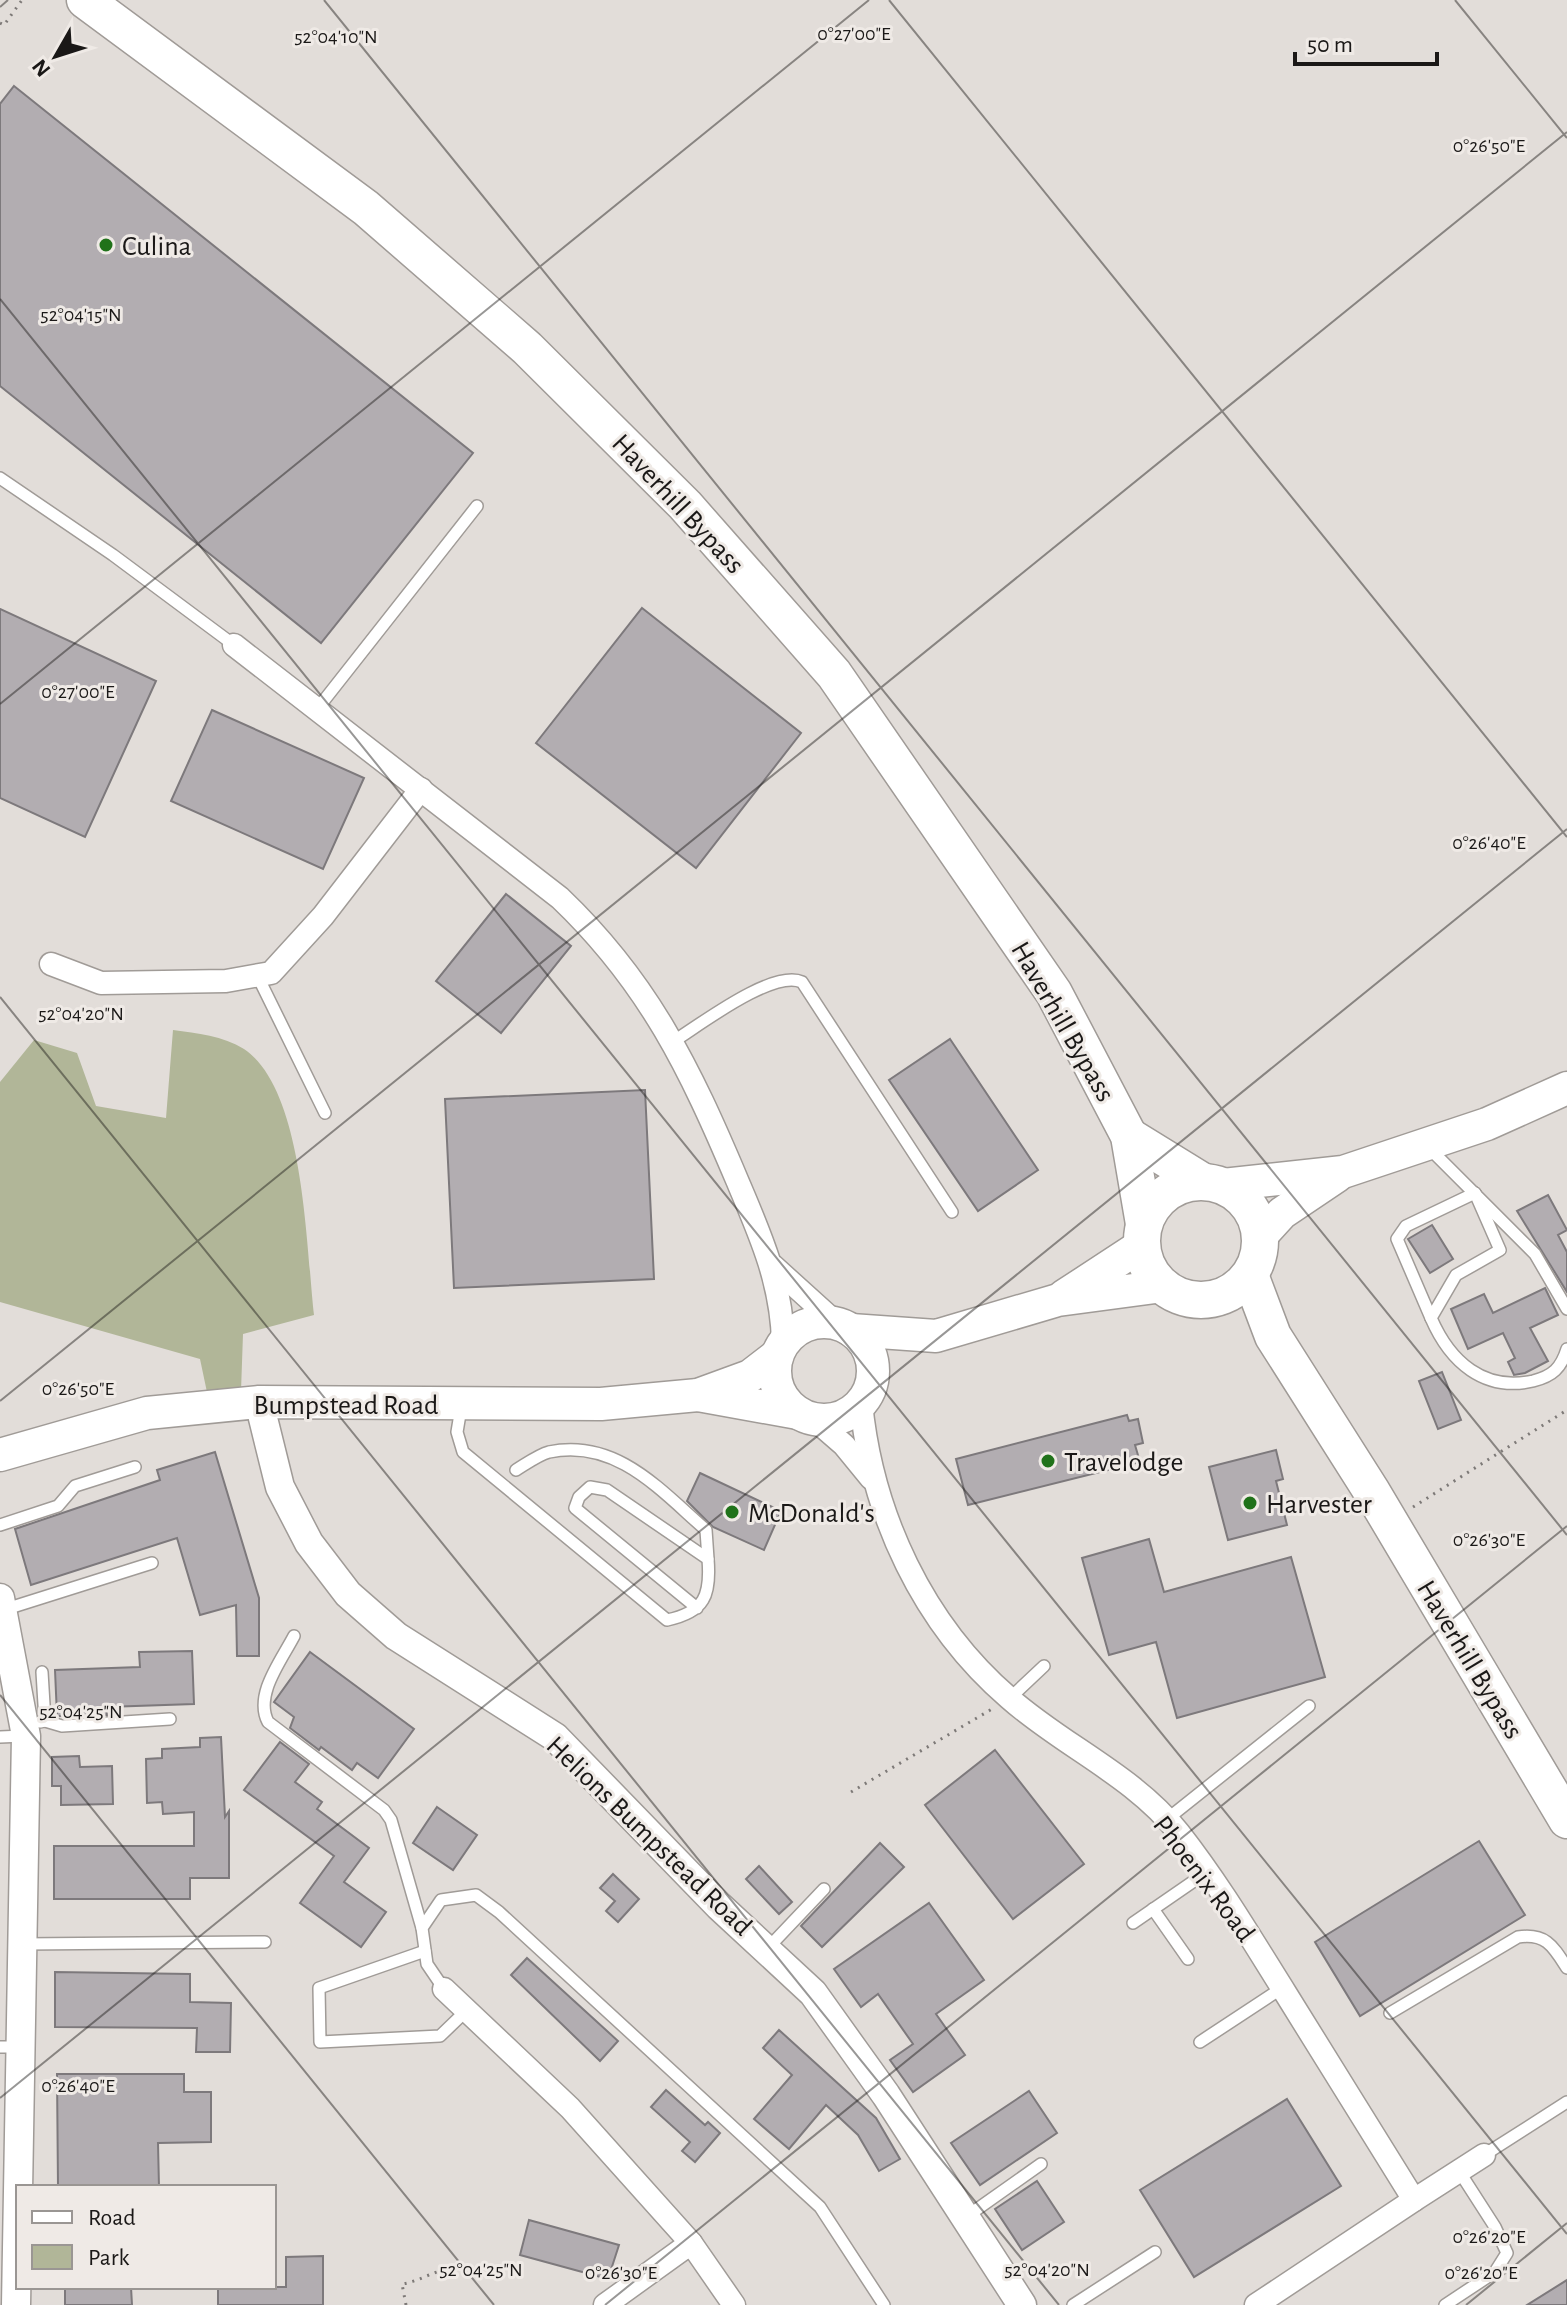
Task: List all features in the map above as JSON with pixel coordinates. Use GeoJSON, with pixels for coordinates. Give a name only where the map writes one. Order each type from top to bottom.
{"type":"FeatureCollection","features":[{"type":"Feature","properties":{"kind":"main road","name":"Haverhill Bypass"},"geometry":{"type":"LineString","coordinates":[[85,0],[366,208],[527,348],[685,505],[834,674],[1054,993],[1129,1136],[1143,1234]]}},
{"type":"Feature","properties":{"kind":"main road"},"geometry":{"type":"LineString","coordinates":[[1058,1300],[1143,1234],[1164,1195],[1182,1185],[1343,1172],[1427,1146],[1567,1088]]}},
{"type":"Feature","properties":{"kind":"main road"},"geometry":{"type":"LineString","coordinates":[[1129,1136],[1243,1199],[1255,1216],[1261,1236],[1259,1256],[1250,1275],[1239,1287],[1221,1297],[1191,1299],[1163,1286],[1147,1265],[1143,1234]]}},
{"type":"Feature","properties":{"kind":"main road"},"geometry":{"type":"LineString","coordinates":[[1261,1236],[1282,1213],[1343,1172]]}},
{"type":"Feature","properties":{"kind":"main road","name":"Haverhill Bypass"},"geometry":{"type":"LineString","coordinates":[[1250,1275],[1273,1336],[1389,1522],[1567,1820]]}},
{"type":"Feature","properties":{"kind":"main road"},"geometry":{"type":"LineString","coordinates":[[936,1336],[805,1325],[780,1350],[777,1386],[785,1401],[806,1416],[840,1417],[866,1395],[901,1357],[936,1336],[1058,1300],[1163,1286]]}},
{"type":"Feature","properties":{"kind":"main road","name":"Haverhill Bypass"},"geometry":{"type":"LineString","coordinates":[[1221,1297],[1273,1336]]}},
{"type":"Feature","properties":{"kind":"main road"},"geometry":{"type":"LineString","coordinates":[[844,1326],[863,1340],[870,1355],[873,1371],[866,1395]]}},
{"type":"Feature","properties":{"kind":"main road","name":"Bumpstead Road"},"geometry":{"type":"LineString","coordinates":[[0,1455],[147,1413],[259,1402],[601,1404],[698,1395],[750,1376],[780,1350]]}},
{"type":"Feature","properties":{"kind":"main road","name":"Bumpstead Road"},"geometry":{"type":"LineString","coordinates":[[698,1395],[806,1416]]}},
{"type":"Feature","properties":{"kind":"street"},"geometry":{"type":"LineString","coordinates":[[234,645],[560,898],[602,938],[674,1041],[773,1266],[782,1313],[780,1350]]}},
{"type":"Feature","properties":{"kind":"street"},"geometry":{"type":"LineString","coordinates":[[51,964],[101,983],[226,981],[258,977],[282,965],[421,789]]}},
{"type":"Feature","properties":{"kind":"street"},"geometry":{"type":"LineString","coordinates":[[773,1266],[844,1326]]}},
{"type":"Feature","properties":{"kind":"street","name":"Phoenix Road"},"geometry":{"type":"LineString","coordinates":[[866,1395],[874,1482]]}},
{"type":"Feature","properties":{"kind":"street","name":"Helions Bumpstead Road"},"geometry":{"type":"LineString","coordinates":[[259,1402],[280,1487],[309,1543],[348,1594],[408,1645],[555,1737],[719,1906],[813,1993],[886,2095],[1022,2305]]}},
{"type":"Feature","properties":{"kind":"street","name":"Phoenix Road"},"geometry":{"type":"LineString","coordinates":[[806,1416],[844,1445],[874,1482],[915,1582],[955,1643],[1009,1699],[1117,1775],[1166,1820],[1207,1872],[1414,2200]]}},
{"type":"Feature","properties":{"kind":"street"},"geometry":{"type":"LineString","coordinates":[[1,1604],[8,1680],[23,1729],[22,1944],[10,2047],[16,2305]]}},
{"type":"Feature","properties":{"kind":"street"},"geometry":{"type":"LineString","coordinates":[[444,1989],[570,2108],[691,2243],[734,2305]]}},
{"type":"Feature","properties":{"kind":"street"},"geometry":{"type":"LineString","coordinates":[[1256,2305],[1484,2155]]}},
{"type":"Feature","properties":{"kind":"street"},"geometry":{"type":"LineString","coordinates":[[605,2305],[691,2243]]}},
{"type":"Feature","properties":{"kind":"lane"},"geometry":{"type":"LineString","coordinates":[[0,478],[113,555],[234,645]]}},
{"type":"Feature","properties":{"kind":"lane"},"geometry":{"type":"LineString","coordinates":[[318,708],[477,506]]}},
{"type":"Feature","properties":{"kind":"lane"},"geometry":{"type":"LineString","coordinates":[[258,977],[325,1113]]}},
{"type":"Feature","properties":{"kind":"lane"},"geometry":{"type":"LineString","coordinates":[[674,1041],[769,984],[787,978],[802,982],[952,1212]]}},
{"type":"Feature","properties":{"kind":"lane"},"geometry":{"type":"LineString","coordinates":[[1427,1146],[1535,1254],[1567,1309]]}},
{"type":"Feature","properties":{"kind":"lane"},"geometry":{"type":"LineString","coordinates":[[1431,1318],[1456,1275],[1500,1250],[1475,1193]]}},
{"type":"Feature","properties":{"kind":"lane"},"geometry":{"type":"LineString","coordinates":[[1475,1193],[1406,1226],[1397,1239],[1440,1339],[1464,1366],[1505,1386],[1545,1378],[1561,1367],[1567,1349]]}},
{"type":"Feature","properties":{"kind":"lane"},"geometry":{"type":"LineString","coordinates":[[462,1403],[457,1432],[463,1452],[667,1620],[697,1608],[708,1592],[706,1530],[630,1465],[594,1450],[547,1452],[516,1470]]}},
{"type":"Feature","properties":{"kind":"lane"},"geometry":{"type":"LineString","coordinates":[[0,1525],[58,1506],[75,1486],[135,1467]]}},
{"type":"Feature","properties":{"kind":"lane"},"geometry":{"type":"LineString","coordinates":[[697,1608],[575,1508],[579,1497],[590,1487],[607,1490],[708,1559]]}},
{"type":"Feature","properties":{"kind":"lane"},"geometry":{"type":"LineString","coordinates":[[1,1604],[152,1563]]}},
{"type":"Feature","properties":{"kind":"lane"},"geometry":{"type":"LineString","coordinates":[[294,1636],[263,1698],[263,1712],[268,1722],[384,1810],[391,1820],[422,1928],[427,1964],[444,1989]]}},
{"type":"Feature","properties":{"kind":"lane"},"geometry":{"type":"LineString","coordinates":[[1009,1699],[1044,1666]]}},
{"type":"Feature","properties":{"kind":"lane"},"geometry":{"type":"LineString","coordinates":[[42,1672],[23,1729],[170,1719]]}},
{"type":"Feature","properties":{"kind":"lane"},"geometry":{"type":"LineString","coordinates":[[1166,1820],[1309,1706]]}},
{"type":"Feature","properties":{"kind":"lane"},"geometry":{"type":"LineString","coordinates":[[1133,1923],[1207,1872]]}},
{"type":"Feature","properties":{"kind":"lane"},"geometry":{"type":"LineString","coordinates":[[768,1949],[824,1889]]}},
{"type":"Feature","properties":{"kind":"lane"},"geometry":{"type":"LineString","coordinates":[[422,1928],[441,1900],[476,1895],[499,1912],[820,2207],[884,2305]]}},
{"type":"Feature","properties":{"kind":"lane"},"geometry":{"type":"LineString","coordinates":[[1153,1909],[1188,1959]]}},
{"type":"Feature","properties":{"kind":"lane"},"geometry":{"type":"LineString","coordinates":[[1390,2013],[1518,1937],[1536,1934],[1552,1944],[1567,1968]]}},
{"type":"Feature","properties":{"kind":"lane"},"geometry":{"type":"LineString","coordinates":[[22,1944],[265,1942]]}},
{"type":"Feature","properties":{"kind":"lane"},"geometry":{"type":"LineString","coordinates":[[425,1951],[319,1988],[320,2042],[440,2036],[467,2010]]}},
{"type":"Feature","properties":{"kind":"lane"},"geometry":{"type":"LineString","coordinates":[[1200,2042],[1282,1988]]}},
{"type":"Feature","properties":{"kind":"lane"},"geometry":{"type":"LineString","coordinates":[[1484,2155],[1567,2102]]}},
{"type":"Feature","properties":{"kind":"lane"},"geometry":{"type":"LineString","coordinates":[[966,2218],[1041,2164]]}},
{"type":"Feature","properties":{"kind":"lane"},"geometry":{"type":"LineString","coordinates":[[1445,2305],[1495,2272],[1507,2253],[1495,2227],[1459,2171]]}},
{"type":"Feature","properties":{"kind":"lane"},"geometry":{"type":"LineString","coordinates":[[1073,2305],[1155,2252]]}},
{"type":"Feature","properties":{"kind":"path"},"geometry":{"type":"LineString","coordinates":[[0,23],[4,25],[22,0]]}},
{"type":"Feature","properties":{"kind":"path"},"geometry":{"type":"LineString","coordinates":[[1389,1522],[1567,1410]]}},
{"type":"Feature","properties":{"kind":"path"},"geometry":{"type":"LineString","coordinates":[[851,1792],[1009,1699]]}},
{"type":"Feature","properties":{"kind":"path"},"geometry":{"type":"LineString","coordinates":[[406,2305],[402,2284],[422,2281],[442,2270],[498,2271],[520,2265]]}},
{"type":"Feature","properties":{"kind":"green space"},"geometry":{"type":"Polygon","coordinates":[[[173,1030],[227,1041],[244,1049],[264,1069],[280,1098],[291,1133],[308,1251],[314,1315],[243,1334],[241,1391],[208,1397],[200,1359],[0,1302],[0,1082],[34,1040],[77,1053],[96,1106],[166,1118],[173,1030]]]}},
{"type":"Feature","properties":{"kind":"building","name":"Culina"},"geometry":{"type":"Polygon","coordinates":[[[14,86],[473,453],[321,643],[0,386],[0,104],[14,86]]]}},
{"type":"Feature","properties":{"kind":"building"},"geometry":{"type":"Polygon","coordinates":[[[642,608],[801,733],[696,868],[536,743],[642,608]]]}},
{"type":"Feature","properties":{"kind":"building"},"geometry":{"type":"Polygon","coordinates":[[[0,609],[156,681],[85,837],[0,798],[0,609]]]}},
{"type":"Feature","properties":{"kind":"building"},"geometry":{"type":"Polygon","coordinates":[[[212,710],[364,778],[323,869],[171,801],[212,710]]]}},
{"type":"Feature","properties":{"kind":"building"},"geometry":{"type":"Polygon","coordinates":[[[506,894],[571,946],[501,1033],[436,981],[506,894]]]}},
{"type":"Feature","properties":{"kind":"building"},"geometry":{"type":"Polygon","coordinates":[[[950,1039],[1038,1170],[978,1211],[889,1080],[950,1039]]]}},
{"type":"Feature","properties":{"kind":"building"},"geometry":{"type":"Polygon","coordinates":[[[645,1090],[654,1279],[454,1288],[445,1099],[645,1090]]]}},
{"type":"Feature","properties":{"kind":"building"},"geometry":{"type":"Polygon","coordinates":[[[1548,1195],[1567,1230],[1558,1235],[1567,1252],[1567,1292],[1517,1211],[1548,1195]]]}},
{"type":"Feature","properties":{"kind":"building"},"geometry":{"type":"Polygon","coordinates":[[[1432,1225],[1453,1259],[1430,1273],[1408,1239],[1432,1225]]]}},
{"type":"Feature","properties":{"kind":"building"},"geometry":{"type":"Polygon","coordinates":[[[1545,1288],[1558,1315],[1530,1328],[1548,1361],[1514,1375],[1508,1362],[1515,1358],[1503,1333],[1468,1349],[1451,1309],[1484,1294],[1493,1313],[1545,1288]]]}},
{"type":"Feature","properties":{"kind":"building"},"geometry":{"type":"Polygon","coordinates":[[[1442,1372],[1461,1420],[1438,1429],[1419,1381],[1442,1372]]]}},
{"type":"Feature","properties":{"kind":"building","name":"Travelodge"},"geometry":{"type":"Polygon","coordinates":[[[1127,1415],[1129,1421],[1138,1419],[1143,1443],[1135,1445],[1140,1462],[968,1505],[956,1459],[1127,1415]]]}},
{"type":"Feature","properties":{"kind":"building","name":"Harvester"},"geometry":{"type":"Polygon","coordinates":[[[1276,1450],[1283,1479],[1276,1481],[1287,1525],[1228,1540],[1209,1467],[1276,1450]]]}},
{"type":"Feature","properties":{"kind":"building"},"geometry":{"type":"Polygon","coordinates":[[[215,1452],[259,1598],[259,1656],[237,1656],[236,1605],[200,1615],[177,1538],[31,1585],[15,1529],[160,1480],[157,1470],[215,1452]]]}},
{"type":"Feature","properties":{"kind":"building","name":"McDonald's"},"geometry":{"type":"Polygon","coordinates":[[[700,1473],[781,1511],[764,1550],[713,1527],[687,1501],[700,1473]]]}},
{"type":"Feature","properties":{"kind":"building"},"geometry":{"type":"Polygon","coordinates":[[[1149,1539],[1164,1592],[1291,1557],[1325,1677],[1177,1718],[1156,1642],[1109,1655],[1082,1558],[1149,1539]]]}},
{"type":"Feature","properties":{"kind":"building"},"geometry":{"type":"Polygon","coordinates":[[[192,1651],[194,1704],[106,1707],[107,1715],[57,1716],[55,1670],[140,1667],[139,1652],[192,1651]]]}},
{"type":"Feature","properties":{"kind":"building"},"geometry":{"type":"Polygon","coordinates":[[[310,1652],[414,1729],[378,1778],[357,1763],[352,1770],[321,1747],[319,1750],[290,1728],[294,1717],[274,1702],[310,1652]]]}},
{"type":"Feature","properties":{"kind":"building"},"geometry":{"type":"Polygon","coordinates":[[[221,1737],[225,1817],[229,1811],[229,1878],[190,1878],[190,1899],[54,1899],[54,1846],[194,1846],[194,1812],[163,1814],[162,1802],[147,1803],[146,1759],[162,1758],[162,1749],[200,1747],[200,1738],[221,1737]]]}},
{"type":"Feature","properties":{"kind":"building"},"geometry":{"type":"Polygon","coordinates":[[[280,1742],[309,1764],[295,1782],[322,1802],[317,1809],[369,1848],[344,1882],[386,1912],[361,1947],[300,1903],[334,1856],[244,1790],[280,1742]]]}},
{"type":"Feature","properties":{"kind":"building"},"geometry":{"type":"Polygon","coordinates":[[[995,1750],[1084,1864],[1013,1919],[925,1805],[995,1750]]]}},
{"type":"Feature","properties":{"kind":"building"},"geometry":{"type":"Polygon","coordinates":[[[79,1756],[80,1767],[112,1766],[113,1804],[61,1805],[61,1786],[52,1786],[52,1757],[79,1756]]]}},
{"type":"Feature","properties":{"kind":"building"},"geometry":{"type":"Polygon","coordinates":[[[437,1807],[477,1835],[453,1870],[413,1843],[437,1807]]]}},
{"type":"Feature","properties":{"kind":"building"},"geometry":{"type":"Polygon","coordinates":[[[1479,1841],[1525,1915],[1360,2016],[1315,1942],[1479,1841]]]}},
{"type":"Feature","properties":{"kind":"building"},"geometry":{"type":"Polygon","coordinates":[[[880,1843],[904,1867],[822,1947],[801,1926],[880,1843]]]}},
{"type":"Feature","properties":{"kind":"building"},"geometry":{"type":"Polygon","coordinates":[[[759,1866],[792,1902],[779,1914],[746,1879],[759,1866]]]}},
{"type":"Feature","properties":{"kind":"building"},"geometry":{"type":"Polygon","coordinates":[[[613,1874],[639,1899],[618,1922],[606,1911],[615,1901],[600,1888],[613,1874]]]}},
{"type":"Feature","properties":{"kind":"building"},"geometry":{"type":"Polygon","coordinates":[[[929,1903],[984,1980],[936,2014],[965,2055],[913,2092],[890,2060],[913,2044],[878,1994],[861,2007],[834,1969],[929,1903]]]}},
{"type":"Feature","properties":{"kind":"building"},"geometry":{"type":"Polygon","coordinates":[[[527,1958],[618,2041],[600,2061],[511,1975],[527,1958]]]}},
{"type":"Feature","properties":{"kind":"building"},"geometry":{"type":"Polygon","coordinates":[[[55,1972],[190,1974],[190,2002],[231,2003],[230,2052],[196,2052],[197,2028],[55,2027],[55,1972]]]}},
{"type":"Feature","properties":{"kind":"building"},"geometry":{"type":"Polygon","coordinates":[[[779,2030],[876,2118],[900,2159],[879,2171],[858,2135],[826,2105],[789,2149],[754,2119],[792,2075],[763,2048],[779,2030]]]}},
{"type":"Feature","properties":{"kind":"building"},"geometry":{"type":"Polygon","coordinates":[[[57,2074],[184,2074],[184,2092],[211,2092],[211,2142],[158,2143],[159,2185],[58,2185],[57,2074]]]}},
{"type":"Feature","properties":{"kind":"building"},"geometry":{"type":"Polygon","coordinates":[[[666,2090],[705,2125],[708,2122],[720,2133],[695,2162],[682,2151],[690,2142],[651,2107],[666,2090]]]}},
{"type":"Feature","properties":{"kind":"building"},"geometry":{"type":"Polygon","coordinates":[[[1029,2091],[1057,2133],[980,2185],[951,2143],[1029,2091]]]}},
{"type":"Feature","properties":{"kind":"building"},"geometry":{"type":"Polygon","coordinates":[[[1287,2099],[1341,2186],[1194,2277],[1140,2190],[1287,2099]]]}},
{"type":"Feature","properties":{"kind":"building"},"geometry":{"type":"Polygon","coordinates":[[[1037,2181],[1064,2222],[1022,2250],[995,2209],[1037,2181]]]}},
{"type":"Feature","properties":{"kind":"building"},"geometry":{"type":"Polygon","coordinates":[[[529,2220],[619,2245],[608,2279],[520,2255],[529,2220]]]}},
{"type":"Feature","properties":{"kind":"building"},"geometry":{"type":"Polygon","coordinates":[[[323,2256],[323,2305],[218,2305],[218,2289],[286,2287],[286,2257],[323,2256]]]}},
{"type":"Feature","properties":{"kind":"building"},"geometry":{"type":"Polygon","coordinates":[[[1567,2280],[1567,2305],[1527,2305],[1567,2280]]]}},
{"type":"Feature","properties":{"kind":"building"},"geometry":{"type":"Polygon","coordinates":[[[65,2289],[131,2289],[132,2305],[65,2305],[65,2289]]]}},
{"type":"Feature","properties":{"kind":"place","name":"Culina"},"geometry":{"type":"Point","coordinates":[106,245]}},
{"type":"Feature","properties":{"kind":"place","name":"Travelodge"},"geometry":{"type":"Point","coordinates":[1048,1461]}},
{"type":"Feature","properties":{"kind":"place","name":"Harvester"},"geometry":{"type":"Point","coordinates":[1250,1503]}},
{"type":"Feature","properties":{"kind":"place","name":"McDonald's"},"geometry":{"type":"Point","coordinates":[732,1512]}}]}
